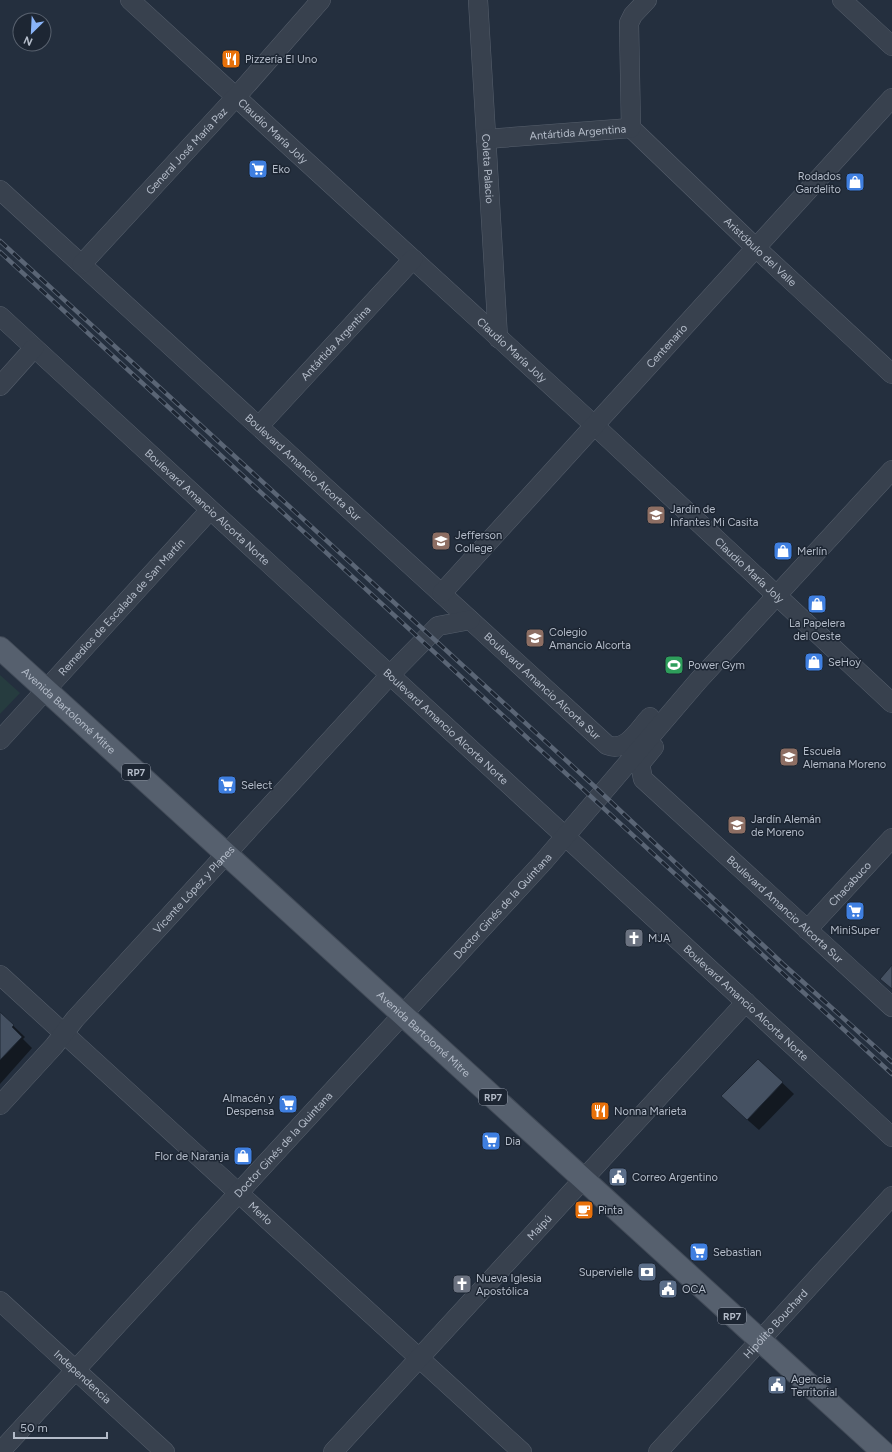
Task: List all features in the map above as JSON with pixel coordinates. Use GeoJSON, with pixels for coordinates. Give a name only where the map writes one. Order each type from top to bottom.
{"type":"FeatureCollection","features":[{"type":"Feature","properties":{"kind":"main road","name":"Avenida Bartolomé Mitre"},"geometry":{"type":"LineString","coordinates":[[0,648],[759,1341],[883,1452]]}},
{"type":"Feature","properties":{"kind":"street","name":"Claudio María Joly"},"geometry":{"type":"LineString","coordinates":[[130,0],[594,425],[892,703]]}},
{"type":"Feature","properties":{"kind":"street","name":"General José María Paz"},"geometry":{"type":"LineString","coordinates":[[82,264],[236,97],[321,0]]}},
{"type":"Feature","properties":{"kind":"street","name":"Coleta Palacio"},"geometry":{"type":"LineString","coordinates":[[478,0],[498,338]]}},
{"type":"Feature","properties":{"kind":"street","name":"Antártida Argentina"},"geometry":{"type":"LineString","coordinates":[[486,139],[631,128],[629,23],[633,15],[647,0]]}},
{"type":"Feature","properties":{"kind":"street"},"geometry":{"type":"LineString","coordinates":[[842,0],[892,46]]}},
{"type":"Feature","properties":{"kind":"street","name":"Centenario"},"geometry":{"type":"LineString","coordinates":[[442,593],[892,98]]}},
{"type":"Feature","properties":{"kind":"street","name":"Aristóbulo del Valle"},"geometry":{"type":"LineString","coordinates":[[631,128],[755,247],[892,374]]}},
{"type":"Feature","properties":{"kind":"street","name":"Boulevard Amancio Alcorta Sur"},"geometry":{"type":"LineString","coordinates":[[0,190],[607,745],[614,748],[622,747],[627,743],[772,591]]}},
{"type":"Feature","properties":{"kind":"street","name":"Antártida Argentina"},"geometry":{"type":"LineString","coordinates":[[259,426],[412,259]]}},
{"type":"Feature","properties":{"kind":"street","name":"Boulevard Amancio Alcorta Norte"},"geometry":{"type":"LineString","coordinates":[[0,316],[892,1137]]}},
{"type":"Feature","properties":{"kind":"street"},"geometry":{"type":"LineString","coordinates":[[0,386],[34,348]]}},
{"type":"Feature","properties":{"kind":"street"},"geometry":{"type":"LineString","coordinates":[[772,591],[892,470]]}},
{"type":"Feature","properties":{"kind":"street","name":"Remedios de Escalada de San Martín"},"geometry":{"type":"LineString","coordinates":[[0,740],[210,510]]}},
{"type":"Feature","properties":{"kind":"street","name":"Boulevard Amancio Alcorta Sur"},"geometry":{"type":"LineString","coordinates":[[772,591],[747,646],[644,758],[640,764],[643,778],[892,1007]]}},
{"type":"Feature","properties":{"kind":"street","name":"Doctor Ginés de la Quintana"},"geometry":{"type":"LineString","coordinates":[[0,1452],[566,836],[698,681],[772,591]]}},
{"type":"Feature","properties":{"kind":"street"},"geometry":{"type":"LineString","coordinates":[[442,593],[438,626],[470,620]]}},
{"type":"Feature","properties":{"kind":"street","name":"Vicente López y Planes"},"geometry":{"type":"LineString","coordinates":[[0,1106],[75,1019],[390,675],[438,626]]}},
{"type":"Feature","properties":{"kind":"street","name":"Chacabuco"},"geometry":{"type":"LineString","coordinates":[[807,930],[892,838]]}},
{"type":"Feature","properties":{"kind":"street","name":"Merlo"},"geometry":{"type":"LineString","coordinates":[[0,975],[522,1452]]}},
{"type":"Feature","properties":{"kind":"street","name":"Maipú"},"geometry":{"type":"LineString","coordinates":[[333,1452],[746,1002]]}},
{"type":"Feature","properties":{"kind":"street","name":"Hipólito Bouchard"},"geometry":{"type":"LineString","coordinates":[[658,1452],[892,1196]]}},
{"type":"Feature","properties":{"kind":"street","name":"Independencia"},"geometry":{"type":"LineString","coordinates":[[0,1301],[164,1452]]}},
{"type":"Feature","properties":{"kind":"green space"},"geometry":{"type":"Polygon","coordinates":[[[0,675],[20,693],[0,714],[0,675]]]}},
{"type":"Feature","properties":{"kind":"building"},"geometry":{"type":"Polygon","coordinates":[[[892,965],[892,989],[880,979],[892,965]]]}},
{"type":"Feature","properties":{"kind":"building"},"geometry":{"type":"Polygon","coordinates":[[[0,1012],[14,1025],[12,1027],[22,1037],[0,1060],[0,1012]]]}},
{"type":"Feature","properties":{"kind":"building"},"geometry":{"type":"Polygon","coordinates":[[[758,1059],[783,1082],[747,1120],[721,1096],[758,1059]]]}},
{"type":"Feature","properties":{"kind":"railway"},"geometry":{"type":"LineString","coordinates":[[0,241],[593,785],[783,964],[892,1062]]}},
{"type":"Feature","properties":{"kind":"railway"},"geometry":{"type":"LineString","coordinates":[[0,252],[892,1074]]}},
{"type":"Feature","properties":{"kind":"place","name":"Pizzería El Uno"},"geometry":{"type":"Point","coordinates":[231,59]}},
{"type":"Feature","properties":{"kind":"place","name":"Eko"},"geometry":{"type":"Point","coordinates":[258,169]}},
{"type":"Feature","properties":{"kind":"place","name":"Rodados Gardelito"},"geometry":{"type":"Point","coordinates":[855,182]}},
{"type":"Feature","properties":{"kind":"place","name":"Jardín de Infantes Mi Casita"},"geometry":{"type":"Point","coordinates":[656,515]}},
{"type":"Feature","properties":{"kind":"place","name":"Jefferson College"},"geometry":{"type":"Point","coordinates":[441,541]}},
{"type":"Feature","properties":{"kind":"place","name":"Merlín"},"geometry":{"type":"Point","coordinates":[783,551]}},
{"type":"Feature","properties":{"kind":"place","name":"La Papelera del Oeste"},"geometry":{"type":"Point","coordinates":[817,604]}},
{"type":"Feature","properties":{"kind":"place","name":"Colegio Amancio Alcorta"},"geometry":{"type":"Point","coordinates":[535,638]}},
{"type":"Feature","properties":{"kind":"place","name":"SeHoy"},"geometry":{"type":"Point","coordinates":[814,662]}},
{"type":"Feature","properties":{"kind":"place","name":"Power Gym"},"geometry":{"type":"Point","coordinates":[674,665]}},
{"type":"Feature","properties":{"kind":"place","name":"Escuela Alemana Moreno"},"geometry":{"type":"Point","coordinates":[789,757]}},
{"type":"Feature","properties":{"kind":"place","name":"Select"},"geometry":{"type":"Point","coordinates":[227,785]}},
{"type":"Feature","properties":{"kind":"place","name":"Jardín Alemán de Moreno"},"geometry":{"type":"Point","coordinates":[737,825]}},
{"type":"Feature","properties":{"kind":"place","name":"MiniSuper"},"geometry":{"type":"Point","coordinates":[855,911]}},
{"type":"Feature","properties":{"kind":"place","name":"MJA"},"geometry":{"type":"Point","coordinates":[634,938]}},
{"type":"Feature","properties":{"kind":"place","name":"Almacén y Despensa"},"geometry":{"type":"Point","coordinates":[288,1104]}},
{"type":"Feature","properties":{"kind":"place","name":"Nonna Marieta"},"geometry":{"type":"Point","coordinates":[600,1111]}},
{"type":"Feature","properties":{"kind":"place","name":"Dia"},"geometry":{"type":"Point","coordinates":[491,1141]}},
{"type":"Feature","properties":{"kind":"place","name":"Flor de Naranja"},"geometry":{"type":"Point","coordinates":[243,1156]}},
{"type":"Feature","properties":{"kind":"place","name":"Correo Argentino"},"geometry":{"type":"Point","coordinates":[618,1177]}},
{"type":"Feature","properties":{"kind":"place","name":"Pinta"},"geometry":{"type":"Point","coordinates":[584,1210]}},
{"type":"Feature","properties":{"kind":"place","name":"Sebastian"},"geometry":{"type":"Point","coordinates":[699,1252]}},
{"type":"Feature","properties":{"kind":"place","name":"Supervielle"},"geometry":{"type":"Point","coordinates":[647,1272]}},
{"type":"Feature","properties":{"kind":"place","name":"Nueva Iglesia Apostólica"},"geometry":{"type":"Point","coordinates":[462,1284]}},
{"type":"Feature","properties":{"kind":"place","name":"OCA"},"geometry":{"type":"Point","coordinates":[668,1289]}},
{"type":"Feature","properties":{"kind":"place","name":"Agencia Territorial"},"geometry":{"type":"Point","coordinates":[777,1385]}}]}
